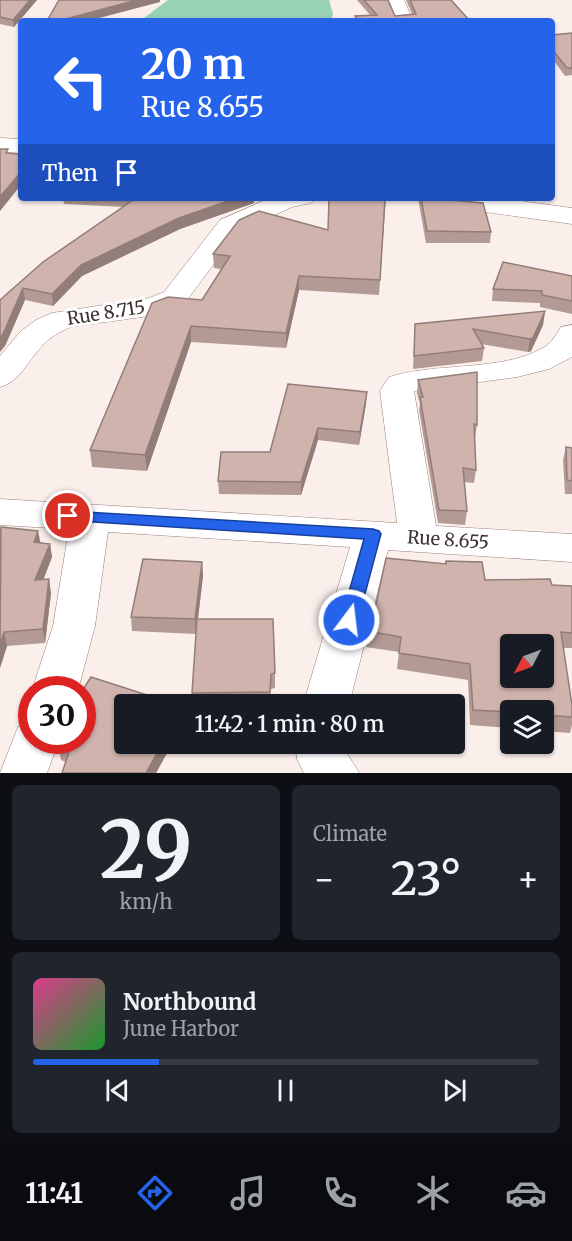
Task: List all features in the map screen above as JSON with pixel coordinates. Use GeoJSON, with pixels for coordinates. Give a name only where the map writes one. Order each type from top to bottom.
{"type":"FeatureCollection","features":[{"type":"Feature","properties":{"kind":"street"},"geometry":{"type":"LineString","coordinates":[[395,0],[403,18]]}},
{"type":"Feature","properties":{"kind":"street"},"geometry":{"type":"LineString","coordinates":[[0,146],[18,146]]}},
{"type":"Feature","properties":{"kind":"street","name":"Rue 8.715"},"geometry":{"type":"LineString","coordinates":[[0,377],[32,338],[47,326],[63,318],[156,306],[174,298],[229,226],[285,201]]}},
{"type":"Feature","properties":{"kind":"street"},"geometry":{"type":"LineString","coordinates":[[464,201],[572,216]]}},
{"type":"Feature","properties":{"kind":"street"},"geometry":{"type":"LineString","coordinates":[[418,538],[397,391],[401,384],[413,380],[522,367],[548,357],[565,347],[572,334]]}},
{"type":"Feature","properties":{"kind":"street","name":"Rue 8.655"},"geometry":{"type":"LineString","coordinates":[[0,512],[572,548]]}},
{"type":"Feature","properties":{"kind":"street"},"geometry":{"type":"LineString","coordinates":[[60,676],[73,637],[83,588],[90,517]]}},
{"type":"Feature","properties":{"kind":"street"},"geometry":{"type":"LineString","coordinates":[[329,694],[373,534]]}},
{"type":"Feature","properties":{"kind":"street"},"geometry":{"type":"LineString","coordinates":[[23,773],[30,754]]}},
{"type":"Feature","properties":{"kind":"street"},"geometry":{"type":"LineString","coordinates":[[320,754],[321,759],[335,773]]}},
{"type":"Feature","properties":{"kind":"green space"},"geometry":{"type":"Polygon","coordinates":[[[168,0],[329,0],[333,14],[332,18],[144,18],[168,0]]]}},
{"type":"Feature","properties":{"kind":"building"},"geometry":{"type":"Polygon","coordinates":[[[0,0],[30,0],[13,20],[0,17],[0,0]]]}},
{"type":"Feature","properties":{"kind":"building"},"geometry":{"type":"Polygon","coordinates":[[[59,0],[137,0],[69,18],[49,18],[59,0]]]}},
{"type":"Feature","properties":{"kind":"building"},"geometry":{"type":"Polygon","coordinates":[[[364,0],[388,0],[395,16],[416,14],[410,0],[451,0],[467,18],[356,18],[355,16],[377,15],[364,0]]]}},
{"type":"Feature","properties":{"kind":"building"},"geometry":{"type":"Polygon","coordinates":[[[572,33],[572,68],[567,68],[555,53],[555,35],[572,33]]]}},
{"type":"Feature","properties":{"kind":"building"},"geometry":{"type":"Polygon","coordinates":[[[0,149],[8,149],[6,153],[18,154],[18,176],[0,197],[0,149]]]}},
{"type":"Feature","properties":{"kind":"building"},"geometry":{"type":"Polygon","coordinates":[[[132,201],[228,201],[179,218],[81,265],[52,294],[23,288],[0,338],[0,300],[43,262],[132,201]]]}},
{"type":"Feature","properties":{"kind":"building"},"geometry":{"type":"Polygon","coordinates":[[[329,201],[385,201],[380,280],[299,276],[286,333],[191,326],[145,455],[90,450],[152,303],[168,297],[202,300],[230,256],[213,254],[239,220],[259,211],[328,230],[329,201]]]}},
{"type":"Feature","properties":{"kind":"building"},"geometry":{"type":"Polygon","coordinates":[[[422,201],[462,201],[483,203],[491,232],[427,231],[422,201]]]}},
{"type":"Feature","properties":{"kind":"building"},"geometry":{"type":"Polygon","coordinates":[[[503,262],[572,276],[572,301],[542,295],[542,291],[493,289],[503,262]]]}},
{"type":"Feature","properties":{"kind":"building"},"geometry":{"type":"Polygon","coordinates":[[[545,311],[533,338],[473,329],[484,348],[414,356],[415,324],[545,311]]]}},
{"type":"Feature","properties":{"kind":"building"},"geometry":{"type":"Polygon","coordinates":[[[477,372],[477,425],[474,424],[476,470],[463,468],[467,511],[439,510],[420,397],[423,397],[418,380],[477,372]]]}},
{"type":"Feature","properties":{"kind":"building"},"geometry":{"type":"Polygon","coordinates":[[[288,384],[367,392],[360,432],[318,428],[301,482],[218,481],[221,452],[270,452],[288,384]]]}},
{"type":"Feature","properties":{"kind":"building"},"geometry":{"type":"Polygon","coordinates":[[[566,447],[572,448],[572,481],[567,480],[566,447]]]}},
{"type":"Feature","properties":{"kind":"building"},"geometry":{"type":"Polygon","coordinates":[[[1,527],[38,531],[34,542],[50,544],[35,580],[49,579],[43,629],[4,632],[0,644],[1,527]]]}},
{"type":"Feature","properties":{"kind":"building"},"geometry":{"type":"Polygon","coordinates":[[[386,558],[446,564],[446,561],[482,562],[485,580],[550,579],[552,585],[572,586],[572,633],[561,632],[572,717],[554,716],[554,700],[500,700],[500,711],[473,710],[470,664],[399,653],[401,637],[367,631],[373,609],[375,609],[386,558]]]}},
{"type":"Feature","properties":{"kind":"building"},"geometry":{"type":"Polygon","coordinates":[[[143,559],[202,562],[195,619],[131,617],[143,559]]]}},
{"type":"Feature","properties":{"kind":"building"},"geometry":{"type":"Polygon","coordinates":[[[197,619],[273,619],[275,673],[271,674],[270,692],[192,693],[197,619]]]}},
{"type":"Feature","properties":{"kind":"building"},"geometry":{"type":"Polygon","coordinates":[[[96,679],[144,694],[114,694],[114,754],[156,754],[146,773],[62,773],[68,754],[96,754],[96,679]]]}},
{"type":"Feature","properties":{"kind":"route"},"geometry":{"type":"LineString","coordinates":[[68,516],[373,534],[349,620]]}}]}
